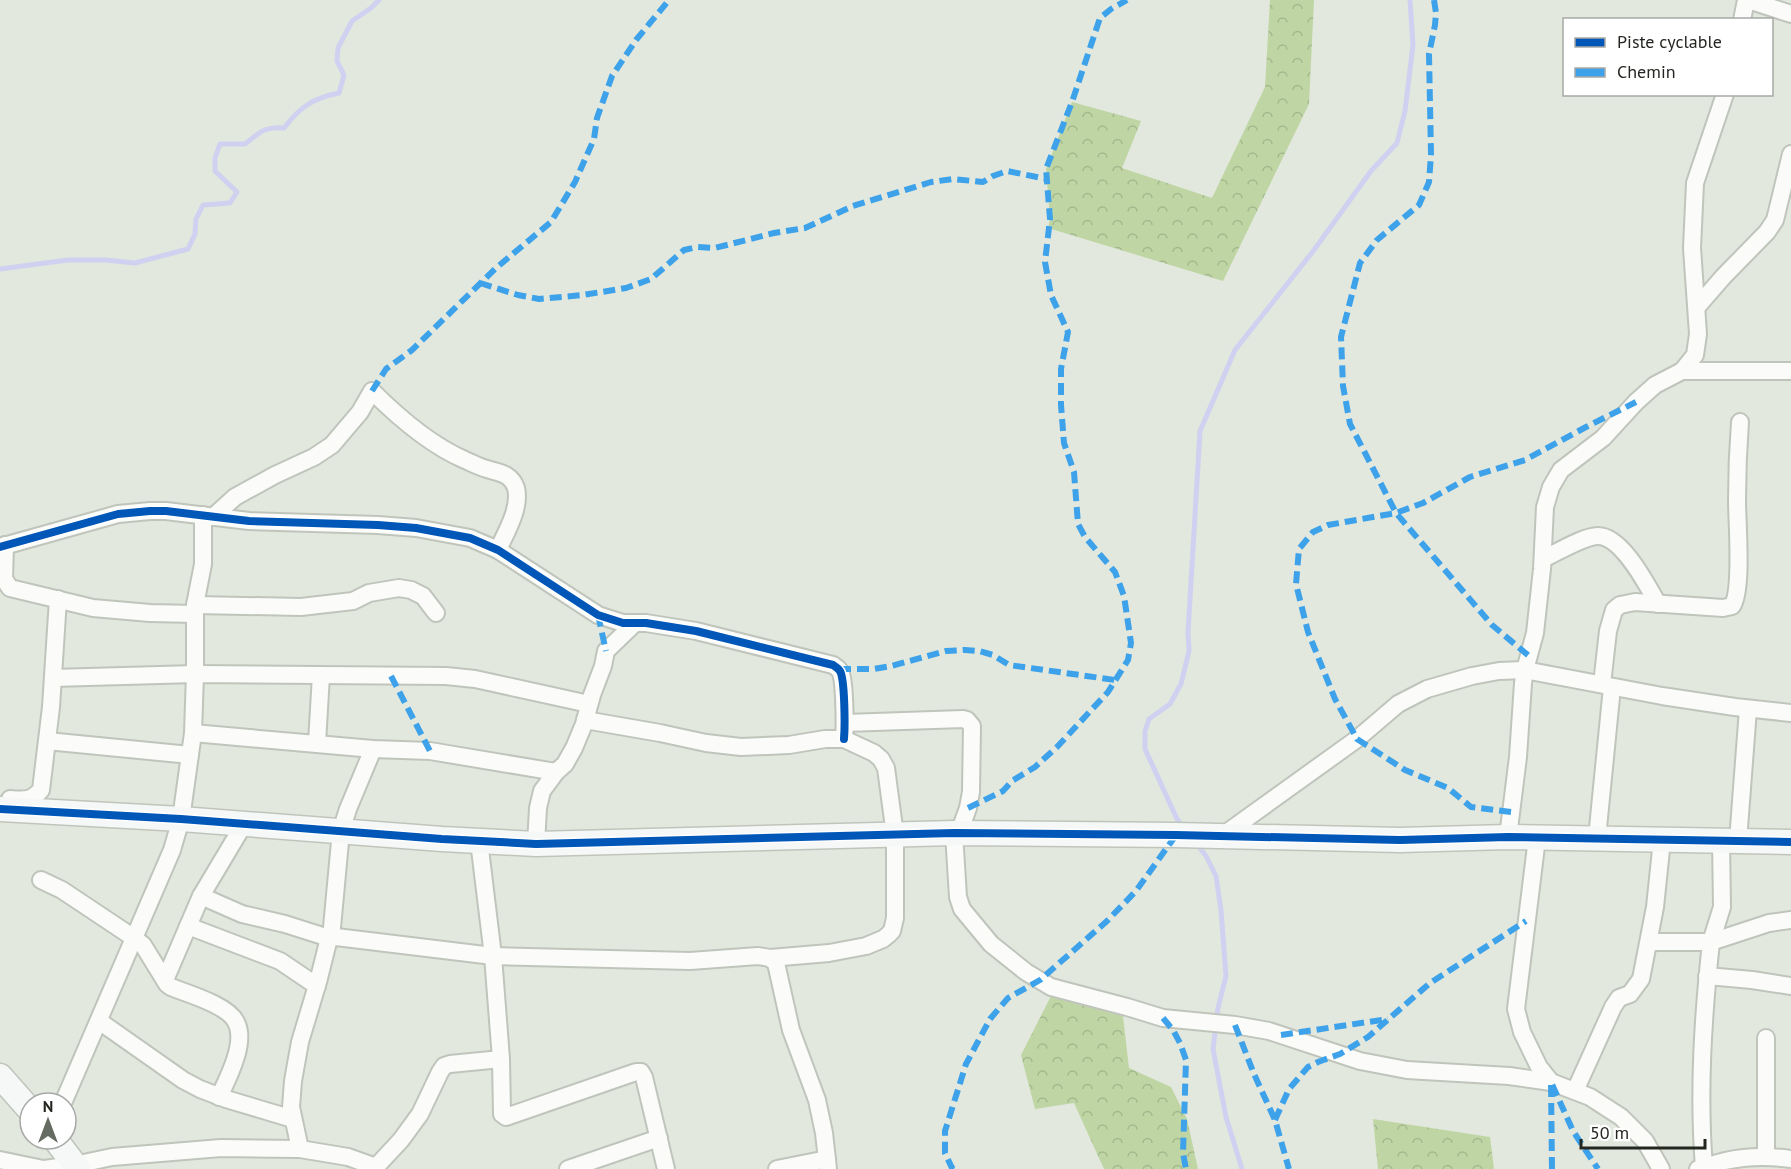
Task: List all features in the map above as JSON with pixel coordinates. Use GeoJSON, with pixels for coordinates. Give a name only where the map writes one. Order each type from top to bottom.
{"type":"FeatureCollection","features":[{"type":"Feature","properties":{"kind":"street"},"geometry":{"type":"LineString","coordinates":[[1742,18],[1747,0],[1791,14]]}},
{"type":"Feature","properties":{"kind":"street"},"geometry":{"type":"LineString","coordinates":[[1508,837],[1518,757],[1525,670],[1535,633],[1543,560],[1545,507],[1551,487],[1562,470],[1603,438],[1655,385],[1682,371],[1695,355],[1698,334],[1692,248],[1695,183],[1724,96]]}},
{"type":"Feature","properties":{"kind":"street"},"geometry":{"type":"LineString","coordinates":[[1697,308],[1767,232],[1775,220],[1791,154]]}},
{"type":"Feature","properties":{"kind":"street"},"geometry":{"type":"LineString","coordinates":[[1682,371],[1791,371]]}},
{"type":"Feature","properties":{"kind":"street"},"geometry":{"type":"LineString","coordinates":[[68,1091],[172,850],[181,819],[193,733],[195,609],[208,516],[235,497],[314,457],[332,445],[360,412],[372,392],[393,412],[438,446],[458,457],[507,475],[512,479],[517,499],[513,516],[498,550]]}},
{"type":"Feature","properties":{"kind":"street"},"geometry":{"type":"LineString","coordinates":[[1597,838],[1607,685],[1608,631],[1614,610],[1620,605],[1635,602],[1723,608],[1732,606],[1735,601],[1738,572],[1737,464],[1740,422]]}},
{"type":"Feature","properties":{"kind":"street"},"geometry":{"type":"LineString","coordinates":[[201,897],[242,914],[330,938],[493,956],[635,961],[690,961],[758,956],[770,958],[866,946],[883,939],[892,931],[895,918],[895,835],[886,768],[881,759],[845,731],[841,673],[833,665],[696,631],[645,623],[623,623],[598,615],[498,550],[470,538],[416,528],[249,521],[166,511],[118,514],[2,546],[4,579],[8,586],[30,594],[93,608],[109,610],[301,607],[353,602],[369,594],[399,588],[411,590],[423,597],[436,613]]}},
{"type":"Feature","properties":{"kind":"street"},"geometry":{"type":"LineString","coordinates":[[1543,560],[1578,541],[1598,536],[1610,539],[1630,557],[1658,604]]}},
{"type":"Feature","properties":{"kind":"street"},"geometry":{"type":"LineString","coordinates":[[0,798],[22,800],[34,798],[41,790],[58,599]]}},
{"type":"Feature","properties":{"kind":"street"},"geometry":{"type":"LineString","coordinates":[[536,844],[538,808],[542,791],[556,772],[565,765],[574,748],[603,666],[606,651],[635,623]]}},
{"type":"Feature","properties":{"kind":"street"},"geometry":{"type":"LineString","coordinates":[[1221,837],[1357,740],[1398,704],[1445,683],[1472,676],[1499,671],[1525,670],[1748,709],[1791,713]]}},
{"type":"Feature","properties":{"kind":"street"},"geometry":{"type":"LineString","coordinates":[[52,678],[195,674],[446,676],[476,679],[589,704]]}},
{"type":"Feature","properties":{"kind":"street"},"geometry":{"type":"LineString","coordinates":[[317,743],[321,675]]}},
{"type":"Feature","properties":{"kind":"street"},"geometry":{"type":"LineString","coordinates":[[1748,709],[1722,908],[1711,942],[1707,976],[1702,1067],[1701,1168],[1724,1161],[1766,1156],[1791,1159]]}},
{"type":"Feature","properties":{"kind":"street"},"geometry":{"type":"LineString","coordinates":[[585,720],[726,746],[766,747],[825,739],[845,731],[929,719],[968,720],[972,726],[972,776],[968,808],[957,833],[958,897],[962,909],[991,944],[1026,972],[1051,987],[1127,1006],[1163,1018],[1235,1025],[1269,1031],[1360,1061],[1407,1070],[1509,1076],[1551,1082],[1590,1097],[1621,1117],[1645,1140],[1661,1169]]}},
{"type":"Feature","properties":{"kind":"street"},"geometry":{"type":"LineString","coordinates":[[193,733],[430,751],[556,772]]}},
{"type":"Feature","properties":{"kind":"street"},"geometry":{"type":"LineString","coordinates":[[47,741],[190,755]]}},
{"type":"Feature","properties":{"kind":"street"},"geometry":{"type":"LineString","coordinates":[[300,1149],[291,1107],[294,1071],[330,938],[341,831],[374,748]]}},
{"type":"Feature","properties":{"kind":"street"},"geometry":{"type":"LineString","coordinates":[[0,809],[181,819],[536,844],[957,833],[1400,840],[1508,837],[1791,842]]}},
{"type":"Feature","properties":{"kind":"street"},"geometry":{"type":"LineString","coordinates":[[165,980],[201,897],[244,824]]}},
{"type":"Feature","properties":{"kind":"street"},"geometry":{"type":"LineString","coordinates":[[1537,838],[1516,1009],[1522,1032],[1539,1067],[1551,1082]]}},
{"type":"Feature","properties":{"kind":"street"},"geometry":{"type":"LineString","coordinates":[[1575,1091],[1612,1006],[1619,998],[1629,994],[1641,979],[1650,942],[1662,840]]}},
{"type":"Feature","properties":{"kind":"street"},"geometry":{"type":"LineString","coordinates":[[479,841],[493,956],[501,1059],[502,1114],[506,1117],[641,1072],[666,1169]]}},
{"type":"Feature","properties":{"kind":"street"},"geometry":{"type":"LineString","coordinates":[[41,880],[62,890],[143,945],[171,987],[207,1001],[224,1010],[236,1021],[239,1032],[237,1050],[232,1069],[219,1097]]}},
{"type":"Feature","properties":{"kind":"street"},"geometry":{"type":"LineString","coordinates":[[1650,942],[1711,942],[1769,923],[1791,920]]}},
{"type":"Feature","properties":{"kind":"street"},"geometry":{"type":"LineString","coordinates":[[188,926],[263,953],[280,961],[316,986]]}},
{"type":"Feature","properties":{"kind":"street"},"geometry":{"type":"LineString","coordinates":[[770,958],[776,963],[791,1030],[817,1100],[824,1133],[827,1164],[777,1169]]}},
{"type":"Feature","properties":{"kind":"street"},"geometry":{"type":"LineString","coordinates":[[1707,976],[1791,986]]}},
{"type":"Feature","properties":{"kind":"street"},"geometry":{"type":"LineString","coordinates":[[99,1021],[183,1080],[200,1089],[293,1119]]}},
{"type":"Feature","properties":{"kind":"street"},"geometry":{"type":"LineString","coordinates":[[1766,1038],[1766,1156]]}},
{"type":"Feature","properties":{"kind":"street"},"geometry":{"type":"LineString","coordinates":[[0,1160],[43,1169],[76,1167],[92,1160],[136,1162],[221,1148],[300,1149],[348,1157],[375,1168],[401,1140],[420,1114],[444,1066],[501,1059]]}},
{"type":"Feature","properties":{"kind":"street"},"geometry":{"type":"LineString","coordinates":[[0,1076],[18,1096]]}},
{"type":"Feature","properties":{"kind":"street"},"geometry":{"type":"LineString","coordinates":[[568,1169],[659,1138]]}},
{"type":"Feature","properties":{"kind":"street"},"geometry":{"type":"LineString","coordinates":[[64,1151],[76,1167]]}},
{"type":"Feature","properties":{"kind":"green space"},"geometry":{"type":"Polygon","coordinates":[[[1270,0],[1314,0],[1309,104],[1223,281],[1048,228],[1050,219],[1046,169],[1072,102],[1141,121],[1122,168],[1212,198],[1265,87],[1270,0]]]}},
{"type":"Feature","properties":{"kind":"green space"},"geometry":{"type":"Polygon","coordinates":[[[1051,996],[1123,1016],[1129,1068],[1171,1087],[1187,1119],[1198,1169],[1104,1169],[1074,1103],[1035,1109],[1021,1055],[1051,996]]]}},
{"type":"Feature","properties":{"kind":"green space"},"geometry":{"type":"Polygon","coordinates":[[[1373,1119],[1490,1137],[1494,1169],[1378,1169],[1373,1119]]]}},
{"type":"Feature","properties":{"kind":"waterway"},"geometry":{"type":"LineString","coordinates":[[0,269],[68,260],[135,263],[188,249],[195,234],[196,219],[203,205],[230,203],[237,192],[215,171],[215,158],[220,144],[245,144],[263,131],[284,128],[308,104],[339,93],[344,75],[337,61],[338,48],[352,21],[379,0]]}},
{"type":"Feature","properties":{"kind":"waterway"},"geometry":{"type":"LineString","coordinates":[[1185,829],[1177,819],[1145,749],[1145,731],[1149,719],[1170,704],[1181,684],[1189,651],[1188,633],[1200,431],[1235,350],[1314,250],[1371,171],[1397,143],[1405,111],[1413,45],[1410,0]]}},
{"type":"Feature","properties":{"kind":"waterway"},"geometry":{"type":"LineString","coordinates":[[1196,843],[1206,856],[1216,876],[1221,910],[1226,976],[1218,1008],[1213,1049],[1226,1117],[1242,1169]]}},
{"type":"Feature","properties":{"kind":"marked path"},"geometry":{"type":"LineString","coordinates":[[372,391],[386,369],[412,350],[496,268],[551,222],[575,182],[594,139],[597,118],[612,76],[636,40],[669,0]]}},
{"type":"Feature","properties":{"kind":"marked path"},"geometry":{"type":"LineString","coordinates":[[968,808],[1003,791],[1012,781],[1035,767],[1057,747],[1108,692],[1128,660],[1131,643],[1124,596],[1115,572],[1085,537],[1078,524],[1074,472],[1064,443],[1061,405],[1061,369],[1068,332],[1051,295],[1045,262],[1050,219],[1046,169],[1072,102],[1100,18],[1127,0]]}},
{"type":"Feature","properties":{"kind":"marked path"},"geometry":{"type":"LineString","coordinates":[[1434,0],[1435,25],[1429,54],[1431,155],[1429,182],[1419,205],[1377,240],[1360,263],[1341,337],[1343,386],[1350,424],[1396,513],[1492,625],[1529,656]]}},
{"type":"Feature","properties":{"kind":"marked path"},"geometry":{"type":"LineString","coordinates":[[480,283],[539,299],[626,288],[651,279],[684,250],[697,247],[715,248],[774,233],[805,228],[853,206],[931,182],[953,179],[983,182],[1007,171],[1047,179]]}},
{"type":"Feature","properties":{"kind":"marked path"},"geometry":{"type":"LineString","coordinates":[[1511,812],[1471,807],[1448,788],[1405,770],[1357,739],[1335,699],[1308,632],[1296,584],[1299,549],[1313,532],[1328,525],[1396,513],[1423,503],[1470,477],[1525,460],[1636,402]]}},
{"type":"Feature","properties":{"kind":"marked path"},"geometry":{"type":"LineString","coordinates":[[598,615],[606,651]]}},
{"type":"Feature","properties":{"kind":"marked path"},"geometry":{"type":"LineString","coordinates":[[839,669],[873,669],[946,651],[965,650],[993,655],[1009,665],[1115,680]]}},
{"type":"Feature","properties":{"kind":"marked path"},"geometry":{"type":"LineString","coordinates":[[391,676],[430,751]]}},
{"type":"Feature","properties":{"kind":"marked path"},"geometry":{"type":"LineString","coordinates":[[954,1169],[945,1153],[945,1131],[966,1064],[990,1019],[1008,998],[1040,980],[1107,921],[1136,891],[1176,835]]}},
{"type":"Feature","properties":{"kind":"marked path"},"geometry":{"type":"LineString","coordinates":[[1275,1120],[1289,1089],[1308,1067],[1340,1054],[1368,1037],[1430,983],[1526,921]]}},
{"type":"Feature","properties":{"kind":"marked path"},"geometry":{"type":"LineString","coordinates":[[1163,1018],[1173,1030],[1186,1060],[1183,1153],[1186,1169]]}},
{"type":"Feature","properties":{"kind":"marked path"},"geometry":{"type":"LineString","coordinates":[[1281,1035],[1388,1019]]}},
{"type":"Feature","properties":{"kind":"marked path"},"geometry":{"type":"LineString","coordinates":[[1235,1025],[1275,1120],[1289,1169]]}},
{"type":"Feature","properties":{"kind":"marked path"},"geometry":{"type":"LineString","coordinates":[[1552,1169],[1551,1082],[1573,1131],[1598,1169]]}},
{"type":"Feature","properties":{"kind":"cycle path"},"geometry":{"type":"LineString","coordinates":[[0,547],[118,514],[150,511],[249,521],[416,528],[470,538],[498,550],[598,615],[623,623],[646,623],[696,631],[833,665],[838,668],[842,676],[844,739]]}},
{"type":"Feature","properties":{"kind":"cycle path"},"geometry":{"type":"LineString","coordinates":[[0,809],[181,819],[536,844],[954,833],[1400,840],[1508,837],[1791,842]]}}]}
